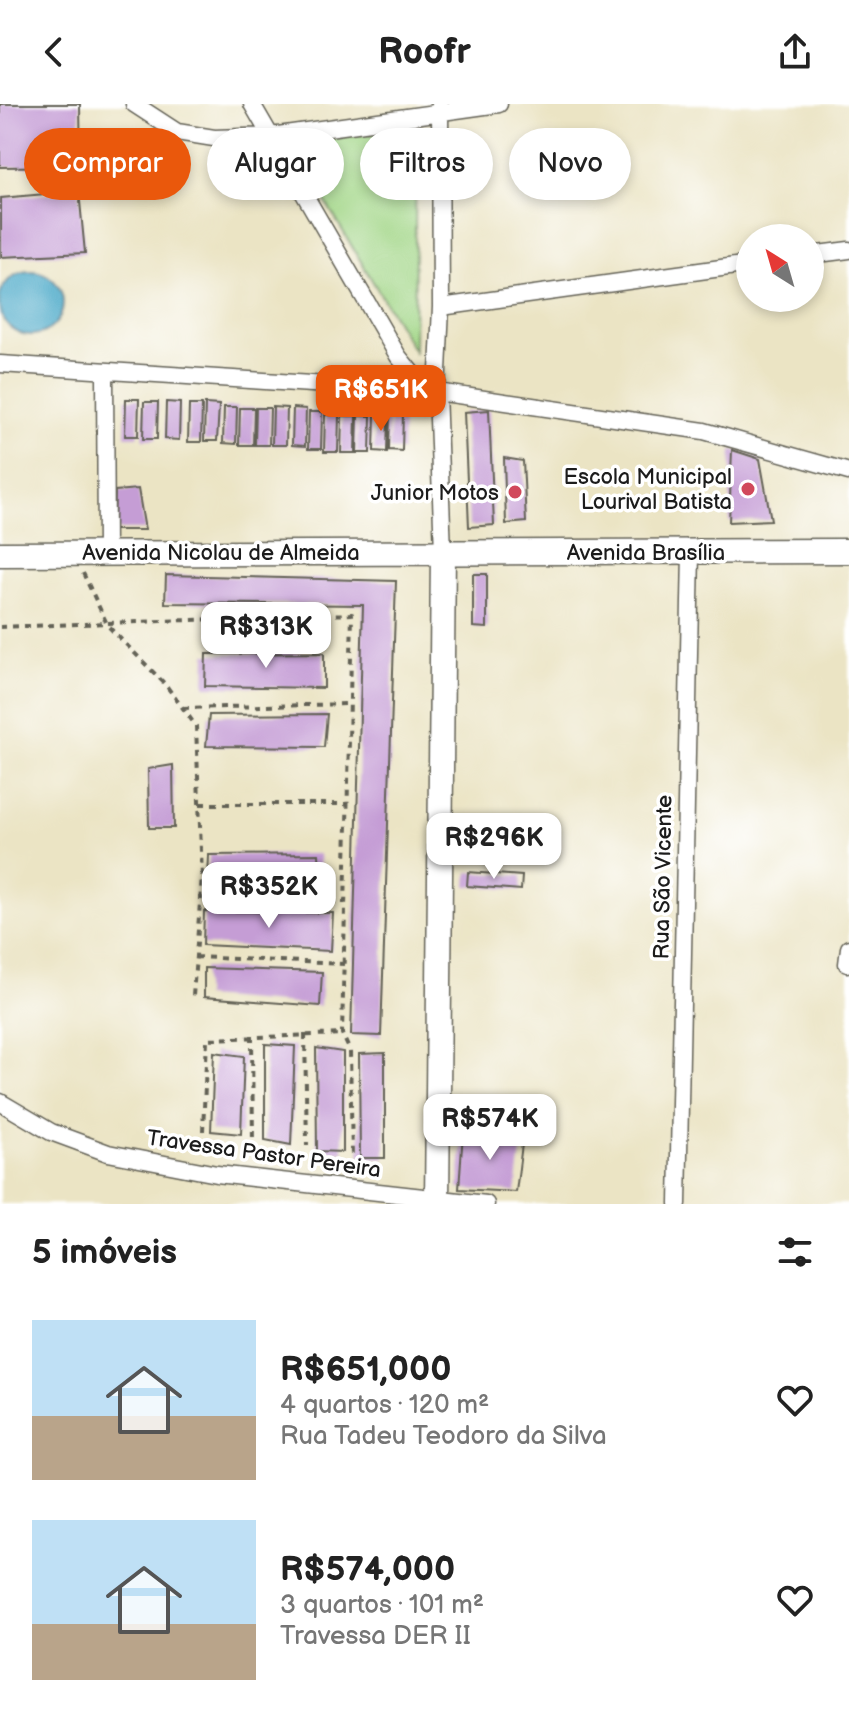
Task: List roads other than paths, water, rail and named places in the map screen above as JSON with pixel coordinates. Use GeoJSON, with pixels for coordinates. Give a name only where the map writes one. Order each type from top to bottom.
{"type":"FeatureCollection","features":[{"type":"Feature","properties":{"kind":"main road","name":"Avenida Brasília"},"geometry":{"type":"LineString","coordinates":[[443,552],[849,551]]}},
{"type":"Feature","properties":{"kind":"main road","name":"Avenida Nicolau de Almeida"},"geometry":{"type":"LineString","coordinates":[[0,554],[443,552]]}},
{"type":"Feature","properties":{"kind":"main road"},"geometry":{"type":"LineString","coordinates":[[437,1201],[443,552]]}},
{"type":"Feature","properties":{"kind":"street"},"geometry":{"type":"LineString","coordinates":[[134,104],[177,132],[207,137]]}},
{"type":"Feature","properties":{"kind":"street"},"geometry":{"type":"LineString","coordinates":[[252,104],[266,128]]}},
{"type":"Feature","properties":{"kind":"street"},"geometry":{"type":"LineString","coordinates":[[321,128],[440,109],[499,104]]}},
{"type":"Feature","properties":{"kind":"street"},"geometry":{"type":"LineString","coordinates":[[440,109],[441,307],[432,393],[443,552]]}},
{"type":"Feature","properties":{"kind":"street"},"geometry":{"type":"LineString","coordinates":[[308,200],[398,356],[432,393]]}},
{"type":"Feature","properties":{"kind":"street"},"geometry":{"type":"LineString","coordinates":[[824,253],[849,250]]}},
{"type":"Feature","properties":{"kind":"street"},"geometry":{"type":"LineString","coordinates":[[441,307],[736,266]]}},
{"type":"Feature","properties":{"kind":"street"},"geometry":{"type":"LineString","coordinates":[[0,364],[105,374],[432,393],[715,433],[849,472]]}},
{"type":"Feature","properties":{"kind":"street"},"geometry":{"type":"LineString","coordinates":[[105,374],[106,553]]}},
{"type":"Feature","properties":{"kind":"street","name":"Rua São Vicente"},"geometry":{"type":"LineString","coordinates":[[678,1204],[691,552]]}},
{"type":"Feature","properties":{"kind":"street","name":"Travessa Pastor Pereira"},"geometry":{"type":"LineString","coordinates":[[0,1102],[51,1132],[108,1153],[217,1174],[437,1201],[486,1204]]}},
{"type":"Feature","properties":{"kind":"water"},"geometry":{"type":"Polygon","coordinates":[[[31,271],[54,280],[63,303],[54,326],[31,335],[8,326],[-1,303],[8,280],[31,271]]]}},
{"type":"Feature","properties":{"kind":"place","name":"Escola Municipal Lourival Batista"},"geometry":{"type":"Point","coordinates":[748,489]}},
{"type":"Feature","properties":{"kind":"place","name":"Junior Motos"},"geometry":{"type":"Point","coordinates":[515,492]}}]}
